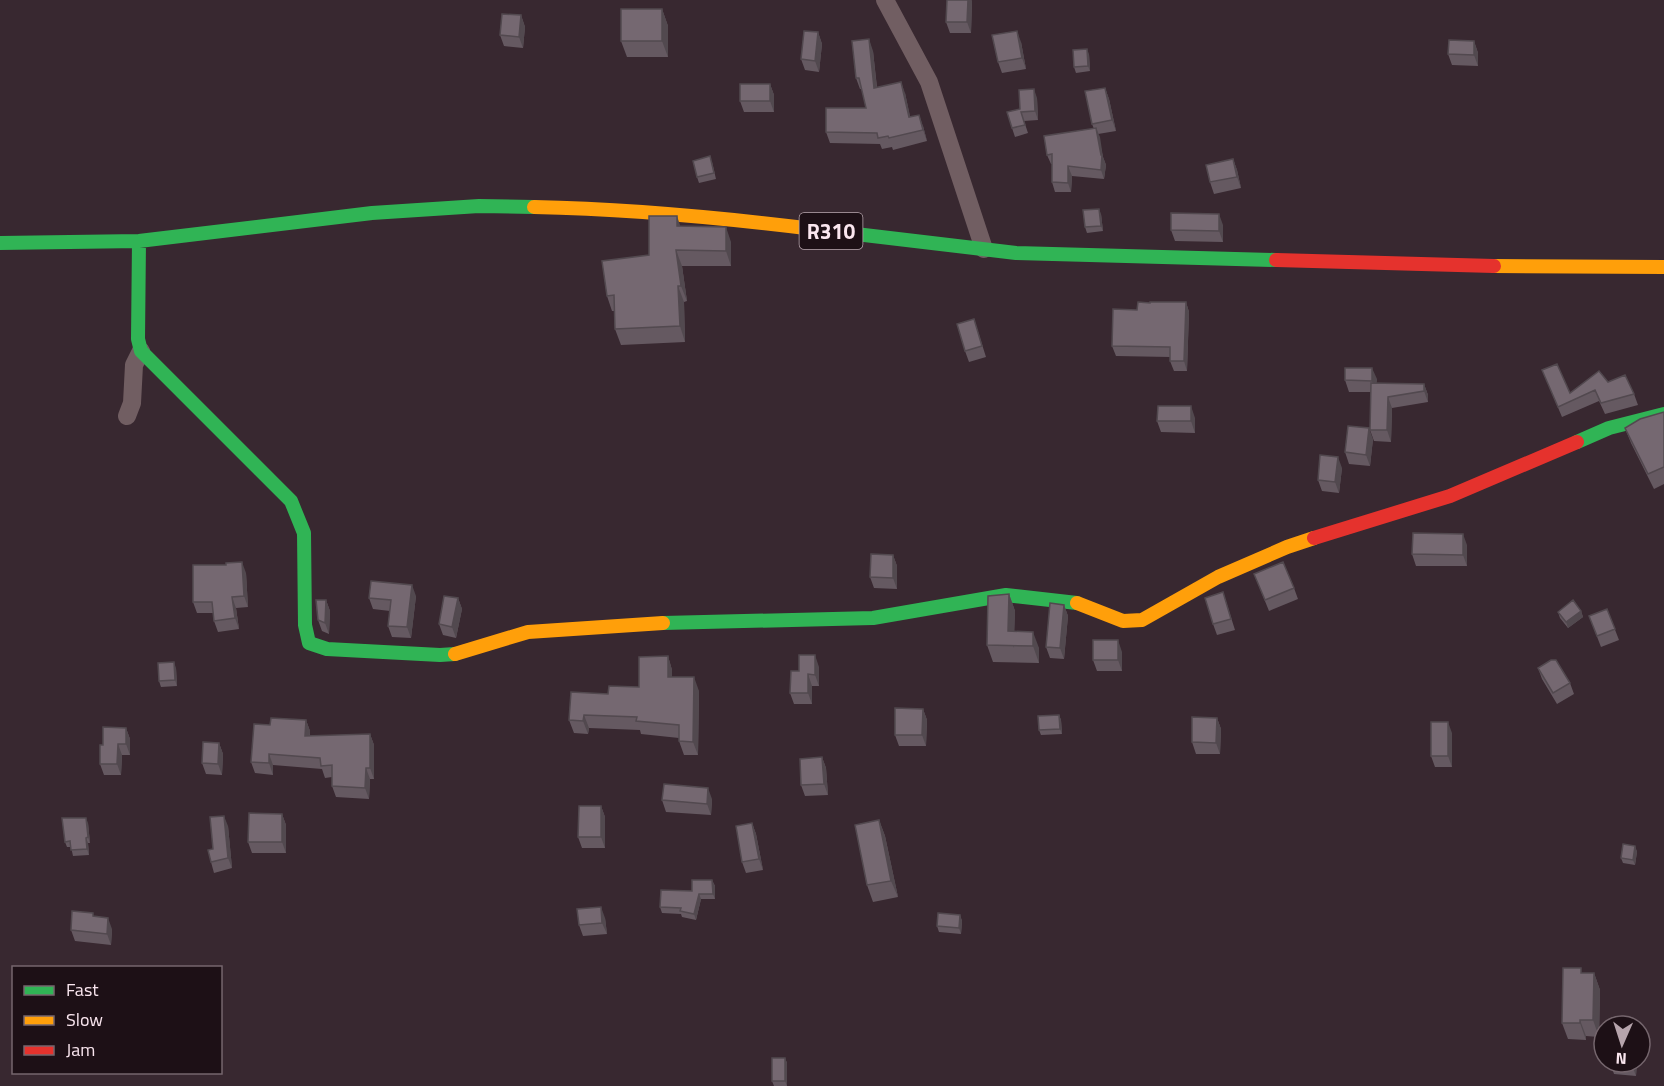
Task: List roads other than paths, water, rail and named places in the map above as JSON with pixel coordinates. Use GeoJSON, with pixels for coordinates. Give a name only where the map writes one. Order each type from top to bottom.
{"type":"FeatureCollection","features":[{"type":"Feature","properties":{"kind":"street"},"geometry":{"type":"LineString","coordinates":[[885,0],[929,82],[984,249]]}},
{"type":"Feature","properties":{"kind":"street","name":"R310"},"geometry":{"type":"LineString","coordinates":[[0,243],[139,241],[372,213],[479,206],[621,210],[735,219],[1016,253],[1414,264],[1664,267]]}},
{"type":"Feature","properties":{"kind":"street"},"geometry":{"type":"LineString","coordinates":[[139,241],[138,339],[141,351],[291,501],[304,533],[305,625],[309,643],[327,649],[440,655],[462,653],[528,632],[683,621],[873,618],[1006,595],[1071,602],[1123,621],[1142,620],[1218,577],[1287,547],[1450,496],[1609,428],[1664,414]]}},
{"type":"Feature","properties":{"kind":"street"},"geometry":{"type":"LineString","coordinates":[[127,416],[132,402],[134,365],[141,351]]}}]}
